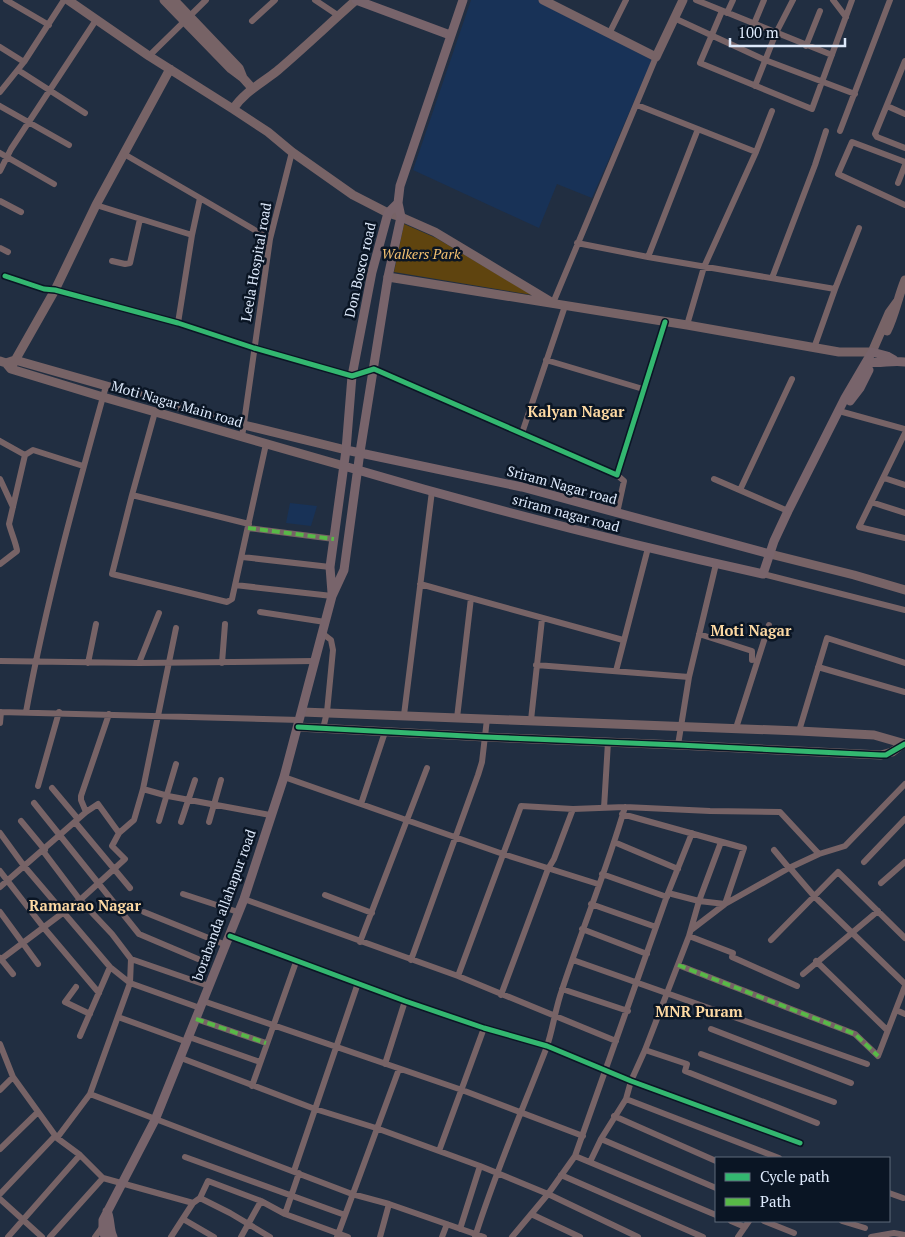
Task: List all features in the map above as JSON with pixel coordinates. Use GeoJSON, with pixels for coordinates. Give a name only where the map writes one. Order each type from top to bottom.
{"type":"FeatureCollection","features":[{"type":"Feature","properties":{"kind":"main road"},"geometry":{"type":"LineString","coordinates":[[355,0],[450,35]]}},
{"type":"Feature","properties":{"kind":"main road"},"geometry":{"type":"LineString","coordinates":[[398,204],[400,186],[405,170],[463,0]]}},
{"type":"Feature","properties":{"kind":"main road","name":"Don Bosco road"},"geometry":{"type":"LineString","coordinates":[[346,450],[352,376],[372,272],[388,213],[398,204],[401,216],[388,277],[360,452]]}},
{"type":"Feature","properties":{"kind":"main road"},"geometry":{"type":"LineString","coordinates":[[763,574],[788,511],[839,411],[860,388],[875,353],[894,360]]}},
{"type":"Feature","properties":{"kind":"main road"},"geometry":{"type":"LineString","coordinates":[[870,362],[905,361]]}},
{"type":"Feature","properties":{"kind":"main road","name":"Sriram Nagar road"},"geometry":{"type":"LineString","coordinates":[[346,450],[522,487],[770,554]]}},
{"type":"Feature","properties":{"kind":"main road","name":"borabanda allahapur road"},"geometry":{"type":"LineString","coordinates":[[332,596],[330,567],[346,450]]}},
{"type":"Feature","properties":{"kind":"main road","name":"borabanda allahapur road"},"geometry":{"type":"LineString","coordinates":[[102,1226],[102,1220],[155,1120],[244,899],[284,777],[332,596],[344,570],[360,452]]}},
{"type":"Feature","properties":{"kind":"main road","name":"sriram nagar road"},"geometry":{"type":"LineString","coordinates":[[344,466],[648,548],[763,574]]}},
{"type":"Feature","properties":{"kind":"main road"},"geometry":{"type":"LineString","coordinates":[[107,1211],[113,1237]]}},
{"type":"Feature","properties":{"kind":"main road"},"geometry":{"type":"LineString","coordinates":[[102,1226],[105,1237]]}},
{"type":"Feature","properties":{"kind":"street"},"geometry":{"type":"LineString","coordinates":[[6,0],[49,25]]}},
{"type":"Feature","properties":{"kind":"street"},"geometry":{"type":"LineString","coordinates":[[0,92],[24,62],[64,0]]}},
{"type":"Feature","properties":{"kind":"street"},"geometry":{"type":"LineString","coordinates":[[68,0],[149,56],[268,132],[292,152],[353,195],[388,213],[401,216],[435,232],[553,303]]}},
{"type":"Feature","properties":{"kind":"street"},"geometry":{"type":"LineString","coordinates":[[164,0],[186,18]]}},
{"type":"Feature","properties":{"kind":"street"},"geometry":{"type":"LineString","coordinates":[[174,0],[186,18],[231,69],[252,88]]}},
{"type":"Feature","properties":{"kind":"street"},"geometry":{"type":"LineString","coordinates":[[149,56],[206,0]]}},
{"type":"Feature","properties":{"kind":"street"},"geometry":{"type":"LineString","coordinates":[[252,21],[275,0]]}},
{"type":"Feature","properties":{"kind":"street"},"geometry":{"type":"LineString","coordinates":[[314,0],[339,16]]}},
{"type":"Feature","properties":{"kind":"street"},"geometry":{"type":"LineString","coordinates":[[234,109],[238,101],[252,88],[275,72],[355,0]]}},
{"type":"Feature","properties":{"kind":"street"},"geometry":{"type":"LineString","coordinates":[[543,0],[656,57]]}},
{"type":"Feature","properties":{"kind":"street"},"geometry":{"type":"LineString","coordinates":[[608,34],[626,0]]}},
{"type":"Feature","properties":{"kind":"street"},"geometry":{"type":"LineString","coordinates":[[553,303],[656,57],[683,0]]}},
{"type":"Feature","properties":{"kind":"street"},"geometry":{"type":"LineString","coordinates":[[696,0],[832,55]]}},
{"type":"Feature","properties":{"kind":"street"},"geometry":{"type":"LineString","coordinates":[[733,0],[712,36],[700,63],[812,109],[852,0]]}},
{"type":"Feature","properties":{"kind":"street"},"geometry":{"type":"LineString","coordinates":[[754,24],[764,0]]}},
{"type":"Feature","properties":{"kind":"street"},"geometry":{"type":"LineString","coordinates":[[755,86],[776,33],[793,0]]}},
{"type":"Feature","properties":{"kind":"street"},"geometry":{"type":"LineString","coordinates":[[834,0],[846,17]]}},
{"type":"Feature","properties":{"kind":"street"},"geometry":{"type":"LineString","coordinates":[[840,131],[890,0]]}},
{"type":"Feature","properties":{"kind":"street"},"geometry":{"type":"LineString","coordinates":[[806,46],[820,11]]}},
{"type":"Feature","properties":{"kind":"street"},"geometry":{"type":"LineString","coordinates":[[674,18],[765,60],[855,94]]}},
{"type":"Feature","properties":{"kind":"street"},"geometry":{"type":"LineString","coordinates":[[0,171],[29,122],[96,20]]}},
{"type":"Feature","properties":{"kind":"street"},"geometry":{"type":"LineString","coordinates":[[0,47],[24,62]]}},
{"type":"Feature","properties":{"kind":"street"},"geometry":{"type":"LineString","coordinates":[[905,61],[902,79],[887,106],[876,136],[905,148]]}},
{"type":"Feature","properties":{"kind":"street"},"geometry":{"type":"LineString","coordinates":[[8,363],[55,290],[96,206],[170,69]]}},
{"type":"Feature","properties":{"kind":"street"},"geometry":{"type":"LineString","coordinates":[[18,70],[85,113]]}},
{"type":"Feature","properties":{"kind":"street"},"geometry":{"type":"LineString","coordinates":[[637,105],[756,152]]}},
{"type":"Feature","properties":{"kind":"street"},"geometry":{"type":"LineString","coordinates":[[0,106],[69,145]]}},
{"type":"Feature","properties":{"kind":"street"},"geometry":{"type":"LineString","coordinates":[[887,106],[905,114]]}},
{"type":"Feature","properties":{"kind":"street"},"geometry":{"type":"LineString","coordinates":[[687,325],[704,267],[756,152],[772,111]]}},
{"type":"Feature","properties":{"kind":"street"},"geometry":{"type":"LineString","coordinates":[[648,257],[698,129]]}},
{"type":"Feature","properties":{"kind":"street"},"geometry":{"type":"LineString","coordinates":[[772,278],[826,131]]}},
{"type":"Feature","properties":{"kind":"street"},"geometry":{"type":"LineString","coordinates":[[898,183],[905,164],[852,142],[838,174],[905,205]]}},
{"type":"Feature","properties":{"kind":"street"},"geometry":{"type":"LineString","coordinates":[[0,152],[54,184]]}},
{"type":"Feature","properties":{"kind":"street","name":"Leela Hospital road"},"geometry":{"type":"LineString","coordinates":[[242,437],[270,239],[292,152]]}},
{"type":"Feature","properties":{"kind":"street"},"geometry":{"type":"LineString","coordinates":[[124,154],[270,239]]}},
{"type":"Feature","properties":{"kind":"street"},"geometry":{"type":"LineString","coordinates":[[178,324],[192,235],[200,198]]}},
{"type":"Feature","properties":{"kind":"street"},"geometry":{"type":"LineString","coordinates":[[0,201],[21,212]]}},
{"type":"Feature","properties":{"kind":"street"},"geometry":{"type":"LineString","coordinates":[[96,206],[192,235]]}},
{"type":"Feature","properties":{"kind":"street"},"geometry":{"type":"LineString","coordinates":[[112,261],[125,264],[130,263],[140,219]]}},
{"type":"Feature","properties":{"kind":"street"},"geometry":{"type":"LineString","coordinates":[[814,348],[859,228]]}},
{"type":"Feature","properties":{"kind":"street"},"geometry":{"type":"LineString","coordinates":[[577,243],[835,289]]}},
{"type":"Feature","properties":{"kind":"street"},"geometry":{"type":"LineString","coordinates":[[0,248],[8,252]]}},
{"type":"Feature","properties":{"kind":"street"},"geometry":{"type":"LineString","coordinates":[[6,276],[44,289],[55,290],[178,324],[352,376],[374,369],[617,476],[624,481],[617,514]]}},
{"type":"Feature","properties":{"kind":"street"},"geometry":{"type":"LineString","coordinates":[[388,277],[687,325],[839,352],[875,353],[888,313],[896,302],[905,280]]}},
{"type":"Feature","properties":{"kind":"street"},"geometry":{"type":"LineString","coordinates":[[522,433],[565,306]]}},
{"type":"Feature","properties":{"kind":"street"},"geometry":{"type":"LineString","coordinates":[[617,476],[665,322]]}},
{"type":"Feature","properties":{"kind":"street"},"geometry":{"type":"LineString","coordinates":[[839,352],[870,362]]}},
{"type":"Feature","properties":{"kind":"street"},"geometry":{"type":"LineString","coordinates":[[546,360],[643,389]]}},
{"type":"Feature","properties":{"kind":"street","name":"Moti Nagar Main road"},"geometry":{"type":"LineString","coordinates":[[8,363],[106,386],[244,425],[346,450]]}},
{"type":"Feature","properties":{"kind":"street","name":"Moti Nagar Main road"},"geometry":{"type":"LineString","coordinates":[[8,363],[103,397],[344,466]]}},
{"type":"Feature","properties":{"kind":"street"},"geometry":{"type":"LineString","coordinates":[[740,490],[792,380]]}},
{"type":"Feature","properties":{"kind":"street"},"geometry":{"type":"LineString","coordinates":[[26,712],[35,663],[83,466],[106,386]]}},
{"type":"Feature","properties":{"kind":"street"},"geometry":{"type":"LineString","coordinates":[[839,411],[905,431],[860,527],[905,538]]}},
{"type":"Feature","properties":{"kind":"street"},"geometry":{"type":"LineString","coordinates":[[155,412],[112,574],[226,602],[232,598],[266,444]]}},
{"type":"Feature","properties":{"kind":"street"},"geometry":{"type":"LineString","coordinates":[[0,441],[25,455]]}},
{"type":"Feature","properties":{"kind":"street"},"geometry":{"type":"LineString","coordinates":[[0,564],[17,551],[18,548],[12,536],[10,524],[25,455],[33,450],[83,466]]}},
{"type":"Feature","properties":{"kind":"street"},"geometry":{"type":"LineString","coordinates":[[884,478],[905,485]]}},
{"type":"Feature","properties":{"kind":"street"},"geometry":{"type":"LineString","coordinates":[[0,479],[13,507]]}},
{"type":"Feature","properties":{"kind":"street"},"geometry":{"type":"LineString","coordinates":[[714,479],[788,511]]}},
{"type":"Feature","properties":{"kind":"street"},"geometry":{"type":"LineString","coordinates":[[404,715],[432,491]]}},
{"type":"Feature","properties":{"kind":"street"},"geometry":{"type":"LineString","coordinates":[[132,495],[249,526],[334,539]]}},
{"type":"Feature","properties":{"kind":"street"},"geometry":{"type":"LineString","coordinates":[[871,502],[905,514]]}},
{"type":"Feature","properties":{"kind":"street"},"geometry":{"type":"LineString","coordinates":[[616,671],[648,548]]}},
{"type":"Feature","properties":{"kind":"street"},"geometry":{"type":"LineString","coordinates":[[770,554],[905,590]]}},
{"type":"Feature","properties":{"kind":"street"},"geometry":{"type":"LineString","coordinates":[[242,557],[330,567]]}},
{"type":"Feature","properties":{"kind":"street"},"geometry":{"type":"LineString","coordinates":[[678,745],[688,677],[716,564]]}},
{"type":"Feature","properties":{"kind":"street"},"geometry":{"type":"LineString","coordinates":[[763,574],[905,610]]}},
{"type":"Feature","properties":{"kind":"street"},"geometry":{"type":"LineString","coordinates":[[420,584],[623,640]]}},
{"type":"Feature","properties":{"kind":"street"},"geometry":{"type":"LineString","coordinates":[[235,585],[332,596]]}},
{"type":"Feature","properties":{"kind":"street"},"geometry":{"type":"LineString","coordinates":[[457,718],[471,598]]}},
{"type":"Feature","properties":{"kind":"street"},"geometry":{"type":"LineString","coordinates":[[260,612],[325,622]]}},
{"type":"Feature","properties":{"kind":"street"},"geometry":{"type":"LineString","coordinates":[[139,664],[159,613]]}},
{"type":"Feature","properties":{"kind":"street"},"geometry":{"type":"LineString","coordinates":[[531,720],[542,619]]}},
{"type":"Feature","properties":{"kind":"street"},"geometry":{"type":"LineString","coordinates":[[88,663],[96,624]]}},
{"type":"Feature","properties":{"kind":"street"},"geometry":{"type":"LineString","coordinates":[[222,663],[225,624]]}},
{"type":"Feature","properties":{"kind":"street"},"geometry":{"type":"LineString","coordinates":[[736,728],[769,625]]}},
{"type":"Feature","properties":{"kind":"street"},"geometry":{"type":"LineString","coordinates":[[13,974],[0,959],[80,900],[125,859],[112,846],[119,834],[134,820],[143,789],[159,716],[176,628]]}},
{"type":"Feature","properties":{"kind":"street"},"geometry":{"type":"LineString","coordinates":[[322,633],[331,640],[334,650],[327,712],[323,729]]}},
{"type":"Feature","properties":{"kind":"street"},"geometry":{"type":"LineString","coordinates":[[699,634],[752,651],[752,660]]}},
{"type":"Feature","properties":{"kind":"street"},"geometry":{"type":"LineString","coordinates":[[799,730],[827,638],[905,663]]}},
{"type":"Feature","properties":{"kind":"street"},"geometry":{"type":"LineString","coordinates":[[0,661],[139,664],[315,661]]}},
{"type":"Feature","properties":{"kind":"street"},"geometry":{"type":"LineString","coordinates":[[536,665],[688,677]]}},
{"type":"Feature","properties":{"kind":"street"},"geometry":{"type":"LineString","coordinates":[[818,667],[905,692]]}},
{"type":"Feature","properties":{"kind":"street"},"geometry":{"type":"LineString","coordinates":[[0,723],[1,712],[300,719],[327,712],[799,730],[874,735],[904,744]]}},
{"type":"Feature","properties":{"kind":"street"},"geometry":{"type":"LineString","coordinates":[[38,786],[59,712]]}},
{"type":"Feature","properties":{"kind":"street"},"geometry":{"type":"LineString","coordinates":[[86,812],[81,800],[109,714]]}},
{"type":"Feature","properties":{"kind":"street"},"geometry":{"type":"LineString","coordinates":[[300,719],[323,729],[881,755],[892,752],[904,744]]}},
{"type":"Feature","properties":{"kind":"street"},"geometry":{"type":"LineString","coordinates":[[411,960],[478,775],[482,762],[487,719]]}},
{"type":"Feature","properties":{"kind":"street"},"geometry":{"type":"LineString","coordinates":[[362,804],[386,732]]}},
{"type":"Feature","properties":{"kind":"street"},"geometry":{"type":"LineString","coordinates":[[604,808],[608,742]]}},
{"type":"Feature","properties":{"kind":"street"},"geometry":{"type":"LineString","coordinates":[[159,821],[176,764]]}},
{"type":"Feature","properties":{"kind":"street"},"geometry":{"type":"LineString","coordinates":[[360,942],[427,768]]}},
{"type":"Feature","properties":{"kind":"street"},"geometry":{"type":"LineString","coordinates":[[284,777],[503,854],[598,884]]}},
{"type":"Feature","properties":{"kind":"street"},"geometry":{"type":"LineString","coordinates":[[181,822],[195,780]]}},
{"type":"Feature","properties":{"kind":"street"},"geometry":{"type":"LineString","coordinates":[[209,822],[221,780]]}},
{"type":"Feature","properties":{"kind":"street"},"geometry":{"type":"LineString","coordinates":[[689,933],[725,904],[790,868],[819,854],[845,846],[905,784]]}},
{"type":"Feature","properties":{"kind":"street"},"geometry":{"type":"LineString","coordinates":[[52,788],[130,888]]}},
{"type":"Feature","properties":{"kind":"street"},"geometry":{"type":"LineString","coordinates":[[143,789],[168,796],[270,815]]}},
{"type":"Feature","properties":{"kind":"street"},"geometry":{"type":"LineString","coordinates":[[34,804],[139,934],[198,959]]}},
{"type":"Feature","properties":{"kind":"street"},"geometry":{"type":"LineString","coordinates":[[0,887],[86,812],[98,804],[119,834]]}},
{"type":"Feature","properties":{"kind":"street"},"geometry":{"type":"LineString","coordinates":[[458,976],[520,806],[573,809],[625,807],[780,812],[819,854]]}},
{"type":"Feature","properties":{"kind":"street"},"geometry":{"type":"LineString","coordinates":[[475,1236],[547,1046],[562,988],[625,807]]}},
{"type":"Feature","properties":{"kind":"street"},"geometry":{"type":"LineString","coordinates":[[501,995],[548,869],[573,809]]}},
{"type":"Feature","properties":{"kind":"street"},"geometry":{"type":"LineString","coordinates":[[622,814],[744,848],[725,904]]}},
{"type":"Feature","properties":{"kind":"street"},"geometry":{"type":"LineString","coordinates":[[864,862],[905,820]]}},
{"type":"Feature","properties":{"kind":"street"},"geometry":{"type":"LineString","coordinates":[[21,821],[80,900],[112,934],[131,958],[209,986]]}},
{"type":"Feature","properties":{"kind":"street"},"geometry":{"type":"LineString","coordinates":[[514,1236],[548,1194],[575,1156],[628,1011],[656,927],[692,832]]}},
{"type":"Feature","properties":{"kind":"street"},"geometry":{"type":"LineString","coordinates":[[0,833],[24,866],[63,913],[110,967],[130,983],[273,1025],[462,1090],[583,1136]]}},
{"type":"Feature","properties":{"kind":"street"},"geometry":{"type":"LineString","coordinates":[[614,842],[678,869]]}},
{"type":"Feature","properties":{"kind":"street"},"geometry":{"type":"LineString","coordinates":[[590,1162],[600,1139],[626,1099],[678,965],[721,842]]}},
{"type":"Feature","properties":{"kind":"street"},"geometry":{"type":"LineString","coordinates":[[678,965],[855,1034],[878,1056],[905,985],[814,896],[774,850]]}},
{"type":"Feature","properties":{"kind":"street"},"geometry":{"type":"LineString","coordinates":[[881,883],[905,862]]}},
{"type":"Feature","properties":{"kind":"street"},"geometry":{"type":"LineString","coordinates":[[0,871],[98,993]]}},
{"type":"Feature","properties":{"kind":"street"},"geometry":{"type":"LineString","coordinates":[[771,940],[838,872],[905,938]]}},
{"type":"Feature","properties":{"kind":"street"},"geometry":{"type":"LineString","coordinates":[[602,874],[668,895],[725,904]]}},
{"type":"Feature","properties":{"kind":"street"},"geometry":{"type":"LineString","coordinates":[[183,894],[238,912]]}},
{"type":"Feature","properties":{"kind":"street"},"geometry":{"type":"LineString","coordinates":[[325,895],[372,913]]}},
{"type":"Feature","properties":{"kind":"street"},"geometry":{"type":"LineString","coordinates":[[244,899],[458,976],[616,1041]]}},
{"type":"Feature","properties":{"kind":"street"},"geometry":{"type":"LineString","coordinates":[[591,904],[656,927]]}},
{"type":"Feature","properties":{"kind":"street"},"geometry":{"type":"LineString","coordinates":[[802,974],[878,910]]}},
{"type":"Feature","properties":{"kind":"street"},"geometry":{"type":"LineString","coordinates":[[0,912],[38,964]]}},
{"type":"Feature","properties":{"kind":"street"},"geometry":{"type":"LineString","coordinates":[[144,912],[358,983],[484,1028],[547,1046],[632,1081],[800,1143]]}},
{"type":"Feature","properties":{"kind":"street"},"geometry":{"type":"LineString","coordinates":[[582,929],[647,954]]}},
{"type":"Feature","properties":{"kind":"street"},"geometry":{"type":"LineString","coordinates":[[689,933],[733,953],[732,957],[796,986]]}},
{"type":"Feature","properties":{"kind":"street"},"geometry":{"type":"LineString","coordinates":[[0,1194],[55,1136],[57,1138],[90,1094],[130,983],[131,958]]}},
{"type":"Feature","properties":{"kind":"street"},"geometry":{"type":"LineString","coordinates":[[573,960],[867,1064]]}},
{"type":"Feature","properties":{"kind":"street"},"geometry":{"type":"LineString","coordinates":[[816,961],[887,1030]]}},
{"type":"Feature","properties":{"kind":"street"},"geometry":{"type":"LineString","coordinates":[[252,1086],[296,962]]}},
{"type":"Feature","properties":{"kind":"street"},"geometry":{"type":"LineString","coordinates":[[80,1036],[110,967]]}},
{"type":"Feature","properties":{"kind":"street"},"geometry":{"type":"LineString","coordinates":[[285,1214],[315,1109],[358,983]]}},
{"type":"Feature","properties":{"kind":"street"},"geometry":{"type":"LineString","coordinates":[[76,988],[66,1002],[90,1014]]}},
{"type":"Feature","properties":{"kind":"street"},"geometry":{"type":"LineString","coordinates":[[562,988],[628,1011]]}},
{"type":"Feature","properties":{"kind":"street"},"geometry":{"type":"LineString","coordinates":[[385,1064],[405,1001]]}},
{"type":"Feature","properties":{"kind":"street"},"geometry":{"type":"LineString","coordinates":[[896,1010],[905,1014]]}},
{"type":"Feature","properties":{"kind":"street"},"geometry":{"type":"LineString","coordinates":[[118,1017],[260,1062]]}},
{"type":"Feature","properties":{"kind":"street"},"geometry":{"type":"LineString","coordinates":[[196,1019],[266,1043]]}},
{"type":"Feature","properties":{"kind":"street"},"geometry":{"type":"LineString","coordinates":[[439,1151],[484,1028]]}},
{"type":"Feature","properties":{"kind":"street"},"geometry":{"type":"LineString","coordinates":[[711,1028],[851,1083]]}},
{"type":"Feature","properties":{"kind":"street"},"geometry":{"type":"LineString","coordinates":[[0,1044],[13,1077],[57,1138],[80,1156],[103,1178],[193,1203]]}},
{"type":"Feature","properties":{"kind":"street"},"geometry":{"type":"LineString","coordinates":[[646,1050],[687,1064],[685,1071],[817,1123]]}},
{"type":"Feature","properties":{"kind":"street"},"geometry":{"type":"LineString","coordinates":[[701,1054],[834,1102]]}},
{"type":"Feature","properties":{"kind":"street"},"geometry":{"type":"LineString","coordinates":[[181,1058],[315,1109],[376,1128],[498,1173],[548,1194],[638,1237]]}},
{"type":"Feature","properties":{"kind":"street"},"geometry":{"type":"LineString","coordinates":[[338,1236],[399,1069]]}},
{"type":"Feature","properties":{"kind":"street"},"geometry":{"type":"LineString","coordinates":[[0,1090],[13,1077]]}},
{"type":"Feature","properties":{"kind":"street"},"geometry":{"type":"LineString","coordinates":[[90,1094],[352,1194],[389,1204],[475,1236],[484,1237]]}},
{"type":"Feature","properties":{"kind":"street"},"geometry":{"type":"LineString","coordinates":[[626,1099],[776,1157]]}},
{"type":"Feature","properties":{"kind":"street"},"geometry":{"type":"LineString","coordinates":[[0,1149],[38,1112]]}},
{"type":"Feature","properties":{"kind":"street"},"geometry":{"type":"LineString","coordinates":[[614,1116],[715,1161]]}},
{"type":"Feature","properties":{"kind":"street"},"geometry":{"type":"LineString","coordinates":[[600,1139],[715,1188]]}},
{"type":"Feature","properties":{"kind":"street"},"geometry":{"type":"LineString","coordinates":[[8,1237],[80,1156]]}},
{"type":"Feature","properties":{"kind":"street"},"geometry":{"type":"LineString","coordinates":[[575,1156],[715,1215]]}},
{"type":"Feature","properties":{"kind":"street"},"geometry":{"type":"LineString","coordinates":[[185,1157],[345,1214]]}},
{"type":"Feature","properties":{"kind":"street"},"geometry":{"type":"LineString","coordinates":[[460,1229],[480,1166]]}},
{"type":"Feature","properties":{"kind":"street"},"geometry":{"type":"LineString","coordinates":[[561,1175],[703,1237]]}},
{"type":"Feature","properties":{"kind":"street"},"geometry":{"type":"LineString","coordinates":[[50,1237],[103,1178]]}},
{"type":"Feature","properties":{"kind":"street"},"geometry":{"type":"LineString","coordinates":[[171,1237],[193,1203],[200,1198],[208,1181],[261,1201],[285,1214],[338,1236],[348,1237]]}},
{"type":"Feature","properties":{"kind":"street"},"geometry":{"type":"LineString","coordinates":[[890,1193],[903,1198]]}},
{"type":"Feature","properties":{"kind":"street"},"geometry":{"type":"LineString","coordinates":[[200,1198],[270,1237]]}},
{"type":"Feature","properties":{"kind":"street"},"geometry":{"type":"LineString","coordinates":[[0,1199],[42,1237]]}},
{"type":"Feature","properties":{"kind":"street"},"geometry":{"type":"LineString","coordinates":[[241,1237],[261,1201]]}},
{"type":"Feature","properties":{"kind":"street"},"geometry":{"type":"LineString","coordinates":[[380,1237],[389,1204]]}},
{"type":"Feature","properties":{"kind":"street"},"geometry":{"type":"LineString","coordinates":[[531,1214],[580,1237]]}},
{"type":"Feature","properties":{"kind":"street"},"geometry":{"type":"LineString","coordinates":[[183,1219],[214,1237]]}},
{"type":"Feature","properties":{"kind":"street"},"geometry":{"type":"LineString","coordinates":[[766,1222],[794,1233]]}},
{"type":"Feature","properties":{"kind":"street"},"geometry":{"type":"LineString","coordinates":[[845,1222],[865,1228]]}},
{"type":"Feature","properties":{"kind":"street"},"geometry":{"type":"LineString","coordinates":[[442,1237],[447,1224]]}},
{"type":"Feature","properties":{"kind":"street"},"geometry":{"type":"LineString","coordinates":[[738,1237],[747,1224]]}},
{"type":"Feature","properties":{"kind":"street"},"geometry":{"type":"LineString","coordinates":[[95,1237],[102,1226]]}},
{"type":"Feature","properties":{"kind":"street"},"geometry":{"type":"LineString","coordinates":[[871,1237],[894,1233],[905,1235]]}},
{"type":"Feature","properties":{"kind":"shaded area"},"geometry":{"type":"Polygon","coordinates":[[[471,0],[538,0],[652,60],[592,198],[557,184],[539,228],[413,170],[471,0]]]}},
{"type":"Feature","properties":{"kind":"shaded area"},"geometry":{"type":"Polygon","coordinates":[[[290,503],[317,506],[311,526],[286,523],[290,503]]]}},
{"type":"Feature","properties":{"kind":"green space","name":"Walkers Park"},"geometry":{"type":"Polygon","coordinates":[[[404,224],[436,238],[532,295],[394,272],[404,224]]]}},
{"type":"Feature","properties":{"kind":"marked path"},"geometry":{"type":"LineString","coordinates":[[248,528],[334,539]]}},
{"type":"Feature","properties":{"kind":"marked path"},"geometry":{"type":"LineString","coordinates":[[678,965],[855,1034],[878,1056]]}},
{"type":"Feature","properties":{"kind":"marked path"},"geometry":{"type":"LineString","coordinates":[[196,1019],[266,1043]]}},
{"type":"Feature","properties":{"kind":"cycle path"},"geometry":{"type":"LineString","coordinates":[[5,276],[44,289],[55,290],[178,323],[254,348],[352,376],[374,369],[617,475],[665,322]]}},
{"type":"Feature","properties":{"kind":"cycle path"},"geometry":{"type":"LineString","coordinates":[[298,727],[881,755],[886,755],[905,744]]}},
{"type":"Feature","properties":{"kind":"cycle path"},"geometry":{"type":"LineString","coordinates":[[230,936],[405,1001],[484,1028],[547,1046],[631,1081],[800,1143]]}},
{"type":"Feature","properties":{"kind":"district","name":"Kalyan Nagar"},"geometry":{"type":"Point","coordinates":[576,412]}},
{"type":"Feature","properties":{"kind":"district","name":"Moti Nagar"},"geometry":{"type":"Point","coordinates":[751,631]}},
{"type":"Feature","properties":{"kind":"district","name":"Ramarao Nagar"},"geometry":{"type":"Point","coordinates":[85,906]}},
{"type":"Feature","properties":{"kind":"district","name":"MNR Puram"},"geometry":{"type":"Point","coordinates":[699,1012]}}]}
